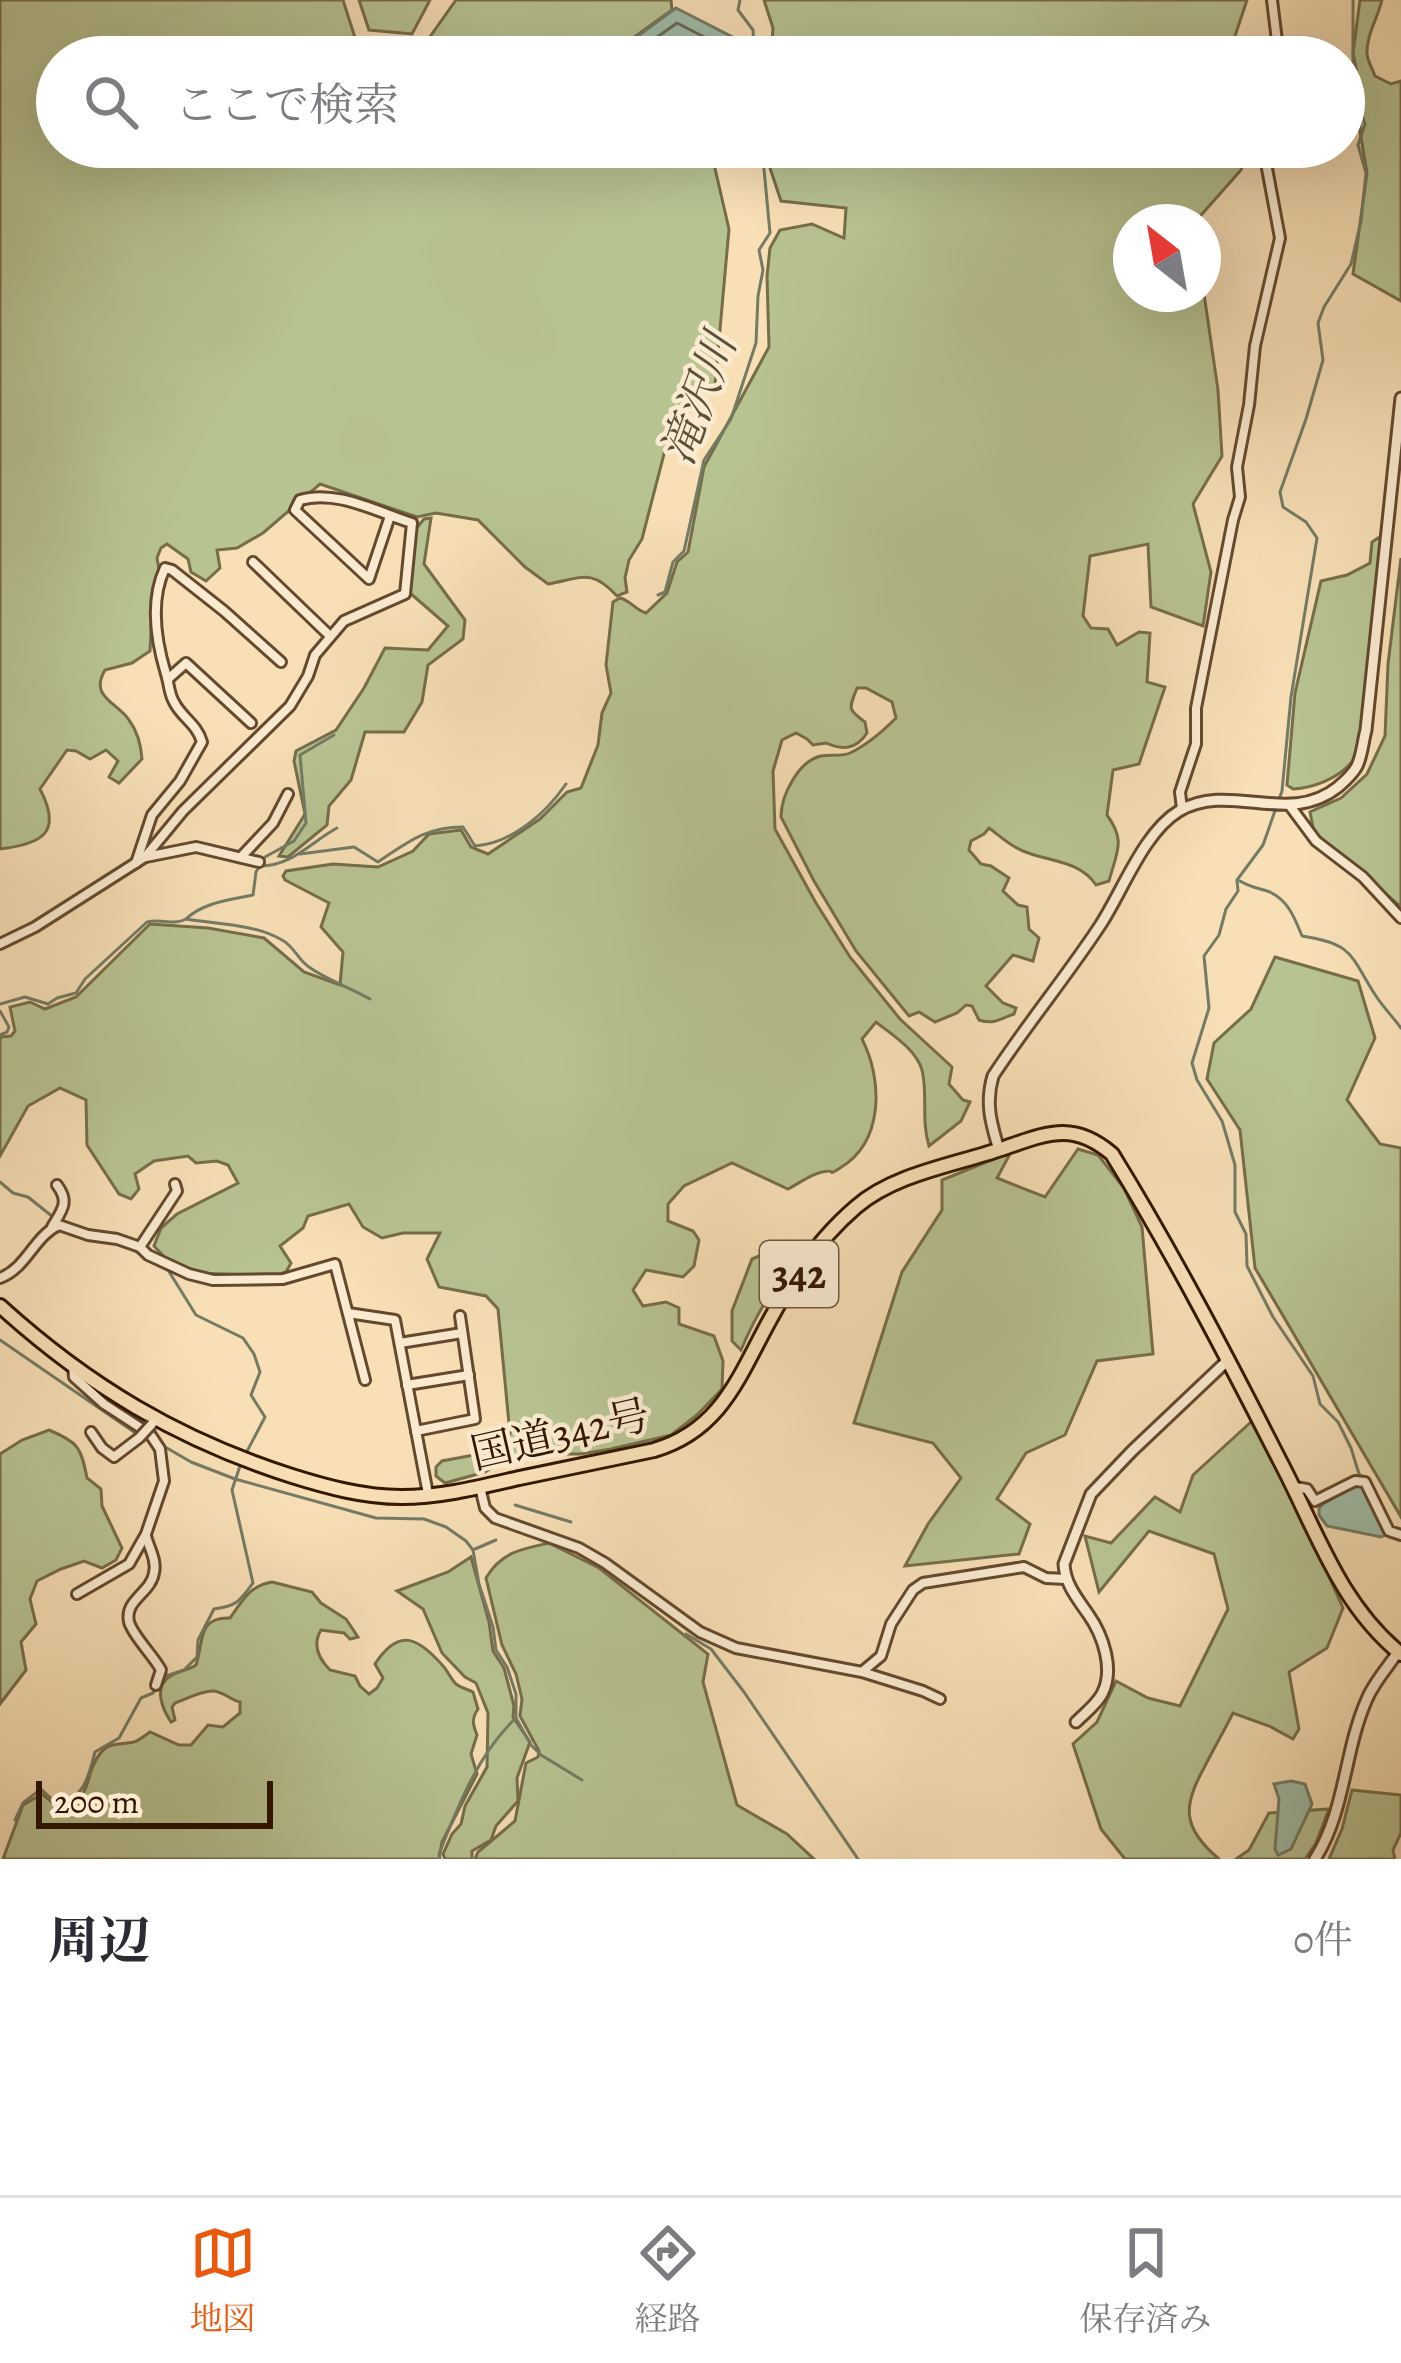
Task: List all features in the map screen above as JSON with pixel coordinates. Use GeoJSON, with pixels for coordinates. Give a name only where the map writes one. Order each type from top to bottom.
{"type":"FeatureCollection","features":[{"type":"Feature","properties":{"kind":"highway","name":"国道342号"},"geometry":{"type":"LineString","coordinates":[[0,1306],[73,1367],[154,1422],[312,1482],[370,1495],[428,1496],[654,1450],[683,1439],[706,1424],[726,1401],[795,1279],[850,1211],[880,1190],[1036,1137],[1076,1133],[1112,1154],[1228,1360],[1352,1602],[1400,1653]]}},
{"type":"Feature","properties":{"kind":"street"},"geometry":{"type":"LineString","coordinates":[[1272,0],[1276,36]]}},
{"type":"Feature","properties":{"kind":"street"},"geometry":{"type":"LineString","coordinates":[[1182,809],[1180,792],[1196,744],[1196,708],[1240,497],[1238,467],[1255,346],[1280,238],[1267,168]]}},
{"type":"Feature","properties":{"kind":"street"},"geometry":{"type":"LineString","coordinates":[[999,1150],[988,1107],[993,1076],[1100,925],[1157,829],[1182,809],[1200,802],[1313,803],[1345,781],[1357,766],[1366,730],[1401,398]]}},
{"type":"Feature","properties":{"kind":"street"},"geometry":{"type":"LineString","coordinates":[[0,944],[145,857],[183,811],[290,706],[315,655],[344,621],[405,595],[412,523],[391,516],[331,496],[300,500],[295,510],[369,579],[391,516]]}},
{"type":"Feature","properties":{"kind":"street"},"geometry":{"type":"LineString","coordinates":[[253,562],[330,636]]}},
{"type":"Feature","properties":{"kind":"street"},"geometry":{"type":"LineString","coordinates":[[136,864],[152,815],[180,781],[202,742],[174,704],[158,641],[161,572],[167,567],[281,662]]}},
{"type":"Feature","properties":{"kind":"street"},"geometry":{"type":"LineString","coordinates":[[168,679],[186,663],[250,723]]}},
{"type":"Feature","properties":{"kind":"street"},"geometry":{"type":"LineString","coordinates":[[239,858],[273,823],[288,794]]}},
{"type":"Feature","properties":{"kind":"street"},"geometry":{"type":"LineString","coordinates":[[1291,806],[1316,841],[1363,877],[1401,918]]}},
{"type":"Feature","properties":{"kind":"street"},"geometry":{"type":"LineString","coordinates":[[145,857],[196,847],[259,862]]}},
{"type":"Feature","properties":{"kind":"street"},"geometry":{"type":"LineString","coordinates":[[140,1247],[177,1191],[175,1184]]}},
{"type":"Feature","properties":{"kind":"street"},"geometry":{"type":"LineString","coordinates":[[0,1279],[18,1269],[51,1228],[65,1204],[57,1185]]}},
{"type":"Feature","properties":{"kind":"street"},"geometry":{"type":"LineString","coordinates":[[51,1228],[59,1225],[117,1239],[189,1274],[213,1280],[283,1280],[335,1264],[365,1380]]}},
{"type":"Feature","properties":{"kind":"street"},"geometry":{"type":"LineString","coordinates":[[348,1312],[395,1320],[428,1496]]}},
{"type":"Feature","properties":{"kind":"street"},"geometry":{"type":"LineString","coordinates":[[416,1431],[475,1419],[460,1316]]}},
{"type":"Feature","properties":{"kind":"street"},"geometry":{"type":"LineString","coordinates":[[400,1343],[462,1333]]}},
{"type":"Feature","properties":{"kind":"street"},"geometry":{"type":"LineString","coordinates":[[1076,1722],[1101,1695],[1106,1670],[1103,1639],[1066,1579],[1064,1564],[1091,1494],[1228,1360]]}},
{"type":"Feature","properties":{"kind":"street"},"geometry":{"type":"LineString","coordinates":[[73,1367],[74,1377],[104,1404],[150,1434],[160,1449],[164,1487],[129,1564],[77,1594]]}},
{"type":"Feature","properties":{"kind":"street"},"geometry":{"type":"LineString","coordinates":[[407,1385],[469,1375]]}},
{"type":"Feature","properties":{"kind":"street"},"geometry":{"type":"LineString","coordinates":[[92,1432],[101,1448],[114,1457],[154,1422]]}},
{"type":"Feature","properties":{"kind":"street"},"geometry":{"type":"LineString","coordinates":[[1294,1486],[1307,1489],[1315,1501],[1355,1481],[1365,1482],[1389,1531],[1401,1535]]}},
{"type":"Feature","properties":{"kind":"street"},"geometry":{"type":"LineString","coordinates":[[481,1487],[485,1508],[495,1518],[579,1548],[700,1632],[736,1648],[862,1672],[940,1699]]}},
{"type":"Feature","properties":{"kind":"street"},"geometry":{"type":"LineString","coordinates":[[146,1534],[154,1574],[128,1613],[133,1630],[160,1670],[156,1684]]}},
{"type":"Feature","properties":{"kind":"street"},"geometry":{"type":"LineString","coordinates":[[862,1672],[881,1656],[891,1624],[923,1583],[1024,1567],[1046,1578],[1066,1579]]}},
{"type":"Feature","properties":{"kind":"street"},"geometry":{"type":"LineString","coordinates":[[1315,1859],[1339,1804],[1366,1700],[1400,1653]]}},
{"type":"Feature","properties":{"kind":"shaded area"},"geometry":{"type":"Polygon","coordinates":[[[0,0],[343,0],[354,36],[36,36],[36,168],[715,168],[729,229],[715,385],[684,405],[672,423],[642,539],[629,560],[627,592],[617,596],[600,581],[586,577],[548,584],[478,520],[436,513],[417,517],[320,484],[263,533],[237,548],[217,550],[220,568],[206,581],[191,572],[188,559],[167,544],[157,558],[150,651],[132,663],[105,670],[100,687],[135,729],[142,759],[119,783],[109,777],[118,761],[106,750],[90,759],[67,750],[40,789],[49,816],[44,834],[27,844],[0,849],[0,0]]]}},
{"type":"Feature","properties":{"kind":"shaded area"},"geometry":{"type":"Polygon","coordinates":[[[359,0],[430,0],[412,34],[369,30],[359,0]]]}},
{"type":"Feature","properties":{"kind":"shaded area"},"geometry":{"type":"Polygon","coordinates":[[[456,0],[671,0],[672,10],[636,36],[430,36],[456,0]]]}},
{"type":"Feature","properties":{"kind":"shaded area"},"geometry":{"type":"Polygon","coordinates":[[[764,0],[1247,0],[1235,36],[772,36],[764,0]]]}},
{"type":"Feature","properties":{"kind":"shaded area"},"geometry":{"type":"Polygon","coordinates":[[[1360,0],[1382,0],[1367,47],[1375,76],[1391,84],[1401,81],[1401,301],[1353,274],[1367,173],[1365,36],[1355,36],[1360,0]]]}},
{"type":"Feature","properties":{"kind":"shaded area"},"geometry":{"type":"Polygon","coordinates":[[[770,168],[1242,168],[1211,204],[1113,204],[1113,312],[1207,312],[1222,456],[1193,504],[1211,572],[1203,626],[1151,607],[1148,544],[1090,556],[1083,616],[1091,628],[1108,629],[1117,645],[1139,632],[1150,633],[1147,682],[1165,687],[1139,764],[1113,770],[1107,815],[1118,846],[1109,881],[1096,885],[1081,871],[1018,849],[989,828],[971,841],[969,850],[981,864],[1009,878],[1003,891],[1027,907],[1029,929],[1039,938],[1033,961],[1013,955],[986,986],[1003,1003],[1016,1008],[1014,1014],[997,1021],[979,1020],[972,1006],[966,1005],[935,1022],[919,1012],[909,1016],[856,951],[781,817],[798,772],[813,759],[850,753],[869,742],[896,718],[892,702],[857,688],[851,708],[865,722],[867,733],[853,745],[813,745],[796,733],[782,740],[773,771],[775,829],[850,957],[900,1019],[952,1067],[949,1084],[970,1102],[961,1121],[929,1146],[919,1062],[876,1022],[862,1039],[874,1073],[875,1109],[865,1143],[854,1157],[833,1172],[818,1173],[788,1189],[732,1163],[684,1186],[668,1204],[668,1221],[693,1231],[699,1240],[694,1266],[683,1277],[646,1270],[633,1290],[643,1306],[666,1302],[679,1308],[679,1324],[714,1336],[723,1361],[722,1389],[671,1435],[581,1454],[500,1462],[485,1472],[445,1483],[436,1476],[442,1461],[501,1450],[510,1434],[498,1309],[486,1296],[439,1287],[427,1259],[440,1233],[382,1238],[363,1227],[349,1204],[308,1216],[303,1228],[280,1246],[291,1263],[286,1272],[265,1280],[196,1273],[168,1261],[154,1246],[161,1228],[177,1214],[238,1183],[228,1165],[196,1163],[188,1156],[154,1161],[135,1174],[139,1189],[131,1199],[119,1194],[87,1145],[86,1100],[60,1088],[28,1106],[0,1156],[0,1037],[15,1031],[10,1007],[30,1002],[45,1009],[76,997],[150,924],[264,938],[304,972],[340,985],[343,952],[321,927],[329,903],[285,880],[286,871],[333,864],[378,867],[413,851],[429,834],[461,830],[471,847],[488,854],[540,819],[567,792],[581,788],[611,693],[606,665],[613,602],[624,599],[646,613],[667,593],[677,562],[688,552],[704,467],[769,347],[770,248],[780,230],[812,224],[844,238],[846,208],[781,201],[770,168]]]}},
{"type":"Feature","properties":{"kind":"shaded area"},"geometry":{"type":"Polygon","coordinates":[[[431,518],[424,564],[465,620],[463,639],[428,665],[422,702],[404,732],[365,732],[351,780],[329,806],[327,825],[288,857],[279,856],[305,814],[296,751],[336,730],[385,648],[428,650],[448,626],[410,593],[415,530],[431,518]]]}},
{"type":"Feature","properties":{"kind":"shaded area"},"geometry":{"type":"Polygon","coordinates":[[[1378,538],[1383,543],[1357,750],[1339,774],[1293,789],[1287,785],[1295,693],[1321,581],[1370,563],[1372,542],[1378,538]]]}},
{"type":"Feature","properties":{"kind":"shaded area"},"geometry":{"type":"Polygon","coordinates":[[[1401,558],[1401,907],[1314,832],[1310,812],[1341,798],[1367,774],[1385,736],[1401,558]]]}},
{"type":"Feature","properties":{"kind":"shaded area"},"geometry":{"type":"Polygon","coordinates":[[[1275,957],[1358,981],[1375,1038],[1347,1100],[1380,1144],[1401,1148],[1401,1517],[1255,1268],[1240,1130],[1207,1079],[1214,1043],[1251,1009],[1275,957]]]}},
{"type":"Feature","properties":{"kind":"shaded area"},"geometry":{"type":"Polygon","coordinates":[[[1078,1149],[1098,1155],[1124,1188],[1142,1227],[1153,1354],[1097,1361],[1065,1435],[1026,1453],[997,1499],[1030,1524],[1019,1554],[905,1566],[961,1478],[933,1443],[854,1423],[902,1272],[942,1210],[942,1180],[1011,1152],[997,1178],[1045,1197],[1078,1149]]]}},
{"type":"Feature","properties":{"kind":"shaded area"},"geometry":{"type":"Polygon","coordinates":[[[771,1251],[797,1260],[765,1302],[741,1350],[732,1341],[732,1311],[752,1259],[771,1251]]]}},
{"type":"Feature","properties":{"kind":"shaded area"},"geometry":{"type":"Polygon","coordinates":[[[1252,1421],[1286,1480],[1343,1608],[1327,1648],[1289,1672],[1299,1729],[1293,1739],[1233,1713],[1198,1780],[1190,1805],[1192,1826],[1219,1859],[1125,1859],[1101,1829],[1073,1744],[1097,1722],[1116,1681],[1148,1698],[1180,1706],[1228,1609],[1214,1554],[1149,1531],[1099,1592],[1085,1536],[1111,1543],[1155,1497],[1180,1512],[1193,1475],[1252,1421]]]}},
{"type":"Feature","properties":{"kind":"shaded area"},"geometry":{"type":"Polygon","coordinates":[[[49,1430],[77,1447],[87,1478],[101,1489],[102,1506],[122,1548],[116,1560],[102,1568],[84,1561],[37,1581],[30,1599],[36,1624],[21,1642],[26,1670],[0,1704],[0,1454],[49,1430]]]}},
{"type":"Feature","properties":{"kind":"shaded area"},"geometry":{"type":"Polygon","coordinates":[[[549,1543],[599,1568],[708,1654],[703,1682],[737,1805],[787,1834],[814,1859],[475,1859],[515,1821],[526,1763],[538,1757],[539,1751],[520,1716],[522,1699],[516,1674],[502,1645],[486,1578],[505,1557],[549,1543]]]}},
{"type":"Feature","properties":{"kind":"shaded area"},"geometry":{"type":"Polygon","coordinates":[[[471,1557],[493,1651],[504,1668],[514,1706],[513,1717],[530,1742],[517,1778],[518,1801],[496,1826],[491,1840],[472,1851],[472,1859],[445,1859],[452,1834],[487,1767],[488,1713],[476,1683],[442,1653],[423,1609],[397,1591],[448,1572],[471,1557]]]}},
{"type":"Feature","properties":{"kind":"shaded area"},"geometry":{"type":"Polygon","coordinates":[[[272,1582],[312,1592],[346,1619],[358,1637],[321,1630],[318,1651],[330,1670],[355,1676],[369,1694],[383,1678],[375,1664],[392,1645],[409,1640],[435,1657],[456,1684],[473,1692],[478,1709],[471,1754],[477,1774],[442,1842],[439,1859],[3,1859],[23,1805],[42,1794],[63,1811],[80,1798],[94,1763],[107,1747],[134,1742],[150,1732],[179,1745],[191,1745],[208,1725],[223,1727],[240,1713],[240,1702],[208,1691],[175,1703],[171,1722],[161,1687],[172,1675],[196,1665],[207,1626],[230,1618],[252,1590],[272,1582]]]}},
{"type":"Feature","properties":{"kind":"shaded area"},"geometry":{"type":"Polygon","coordinates":[[[1352,1790],[1401,1795],[1395,1859],[1329,1859],[1352,1790]]]}},
{"type":"Feature","properties":{"kind":"shaded area"},"geometry":{"type":"Polygon","coordinates":[[[1329,1809],[1305,1859],[1236,1859],[1249,1850],[1269,1813],[1329,1809]]]}},
{"type":"Feature","properties":{"kind":"water"},"geometry":{"type":"Polygon","coordinates":[[[676,8],[731,36],[638,36],[676,8]]]}},
{"type":"Feature","properties":{"kind":"water"},"geometry":{"type":"Polygon","coordinates":[[[1357,1484],[1385,1535],[1381,1537],[1327,1526],[1319,1515],[1323,1504],[1357,1484]]]}},
{"type":"Feature","properties":{"kind":"water"},"geometry":{"type":"Polygon","coordinates":[[[1274,1784],[1305,1784],[1312,1804],[1291,1849],[1278,1855],[1279,1799],[1274,1784]]]}},
{"type":"Feature","properties":{"kind":"waterway","name":"滝沢川"},"geometry":{"type":"LineString","coordinates":[[740,0],[738,10],[753,36]]}},
{"type":"Feature","properties":{"kind":"waterway"},"geometry":{"type":"LineString","coordinates":[[1353,0],[1353,36]]}},
{"type":"Feature","properties":{"kind":"waterway","name":"滝沢川"},"geometry":{"type":"LineString","coordinates":[[658,595],[665,592],[673,562],[684,551],[704,460],[731,419],[756,343],[763,270],[759,250],[770,233],[764,168]]}},
{"type":"Feature","properties":{"kind":"waterway"},"geometry":{"type":"LineString","coordinates":[[1365,168],[1361,221],[1351,264],[1318,323],[1323,360],[1280,492],[1283,507],[1306,522],[1317,538],[1291,697],[1282,791],[1263,845],[1237,880],[1238,891],[1226,909],[1219,935],[1204,956],[1209,1008],[1192,1063],[1222,1121],[1235,1165],[1235,1212],[1246,1234],[1247,1266],[1273,1317],[1313,1376],[1320,1404],[1338,1422],[1359,1474],[1369,1482]]}},
{"type":"Feature","properties":{"kind":"waterway"},"geometry":{"type":"LineString","coordinates":[[187,918],[210,905],[253,895],[256,872],[265,857],[294,841],[306,823],[300,755],[334,735]]}},
{"type":"Feature","properties":{"kind":"waterway"},"geometry":{"type":"LineString","coordinates":[[300,854],[354,847],[378,862],[418,837],[463,827],[475,846],[489,844],[527,825],[566,784]]}},
{"type":"Feature","properties":{"kind":"waterway"},"geometry":{"type":"LineString","coordinates":[[260,866],[292,858],[337,828]]}},
{"type":"Feature","properties":{"kind":"waterway"},"geometry":{"type":"LineString","coordinates":[[1240,881],[1282,900],[1302,936],[1332,943],[1349,954],[1401,1028]]}},
{"type":"Feature","properties":{"kind":"waterway"},"geometry":{"type":"LineString","coordinates":[[0,1004],[25,997],[48,1004],[76,993],[147,922],[186,919],[271,935],[316,972],[370,999]]}},
{"type":"Feature","properties":{"kind":"waterway"},"geometry":{"type":"LineString","coordinates":[[0,1011],[9,1027],[0,1035]]}},
{"type":"Feature","properties":{"kind":"waterway"},"geometry":{"type":"LineString","coordinates":[[0,1182],[53,1217]]}},
{"type":"Feature","properties":{"kind":"waterway"},"geometry":{"type":"LineString","coordinates":[[61,1221],[86,1230]]}},
{"type":"Feature","properties":{"kind":"waterway"},"geometry":{"type":"LineString","coordinates":[[128,1247],[168,1270],[196,1315],[243,1338],[254,1354],[260,1372],[251,1395],[265,1417],[244,1457]]}},
{"type":"Feature","properties":{"kind":"waterway"},"geometry":{"type":"LineString","coordinates":[[0,1340],[151,1440]]}},
{"type":"Feature","properties":{"kind":"waterway"},"geometry":{"type":"LineString","coordinates":[[160,1444],[235,1479],[376,1518],[424,1519],[446,1527],[473,1550],[496,1650],[516,1694],[516,1718],[471,1781],[440,1859]]}},
{"type":"Feature","properties":{"kind":"waterway"},"geometry":{"type":"LineString","coordinates":[[15,1820],[23,1803],[41,1789],[57,1804],[79,1792],[95,1752],[119,1738],[141,1698],[153,1693],[163,1677],[184,1670],[197,1657],[198,1640],[214,1609],[237,1602],[253,1583],[232,1490],[240,1466]]}},
{"type":"Feature","properties":{"kind":"waterway"},"geometry":{"type":"LineString","coordinates":[[515,1505],[571,1522]]}},
{"type":"Feature","properties":{"kind":"waterway"},"geometry":{"type":"LineString","coordinates":[[1381,1506],[1393,1530]]}},
{"type":"Feature","properties":{"kind":"waterway"},"geometry":{"type":"LineString","coordinates":[[475,1549],[496,1540]]}},
{"type":"Feature","properties":{"kind":"waterway"},"geometry":{"type":"LineString","coordinates":[[686,1634],[711,1649],[744,1692],[858,1859]]}},
{"type":"Feature","properties":{"kind":"waterway"},"geometry":{"type":"LineString","coordinates":[[516,1718],[541,1755],[582,1780]]}}]}
